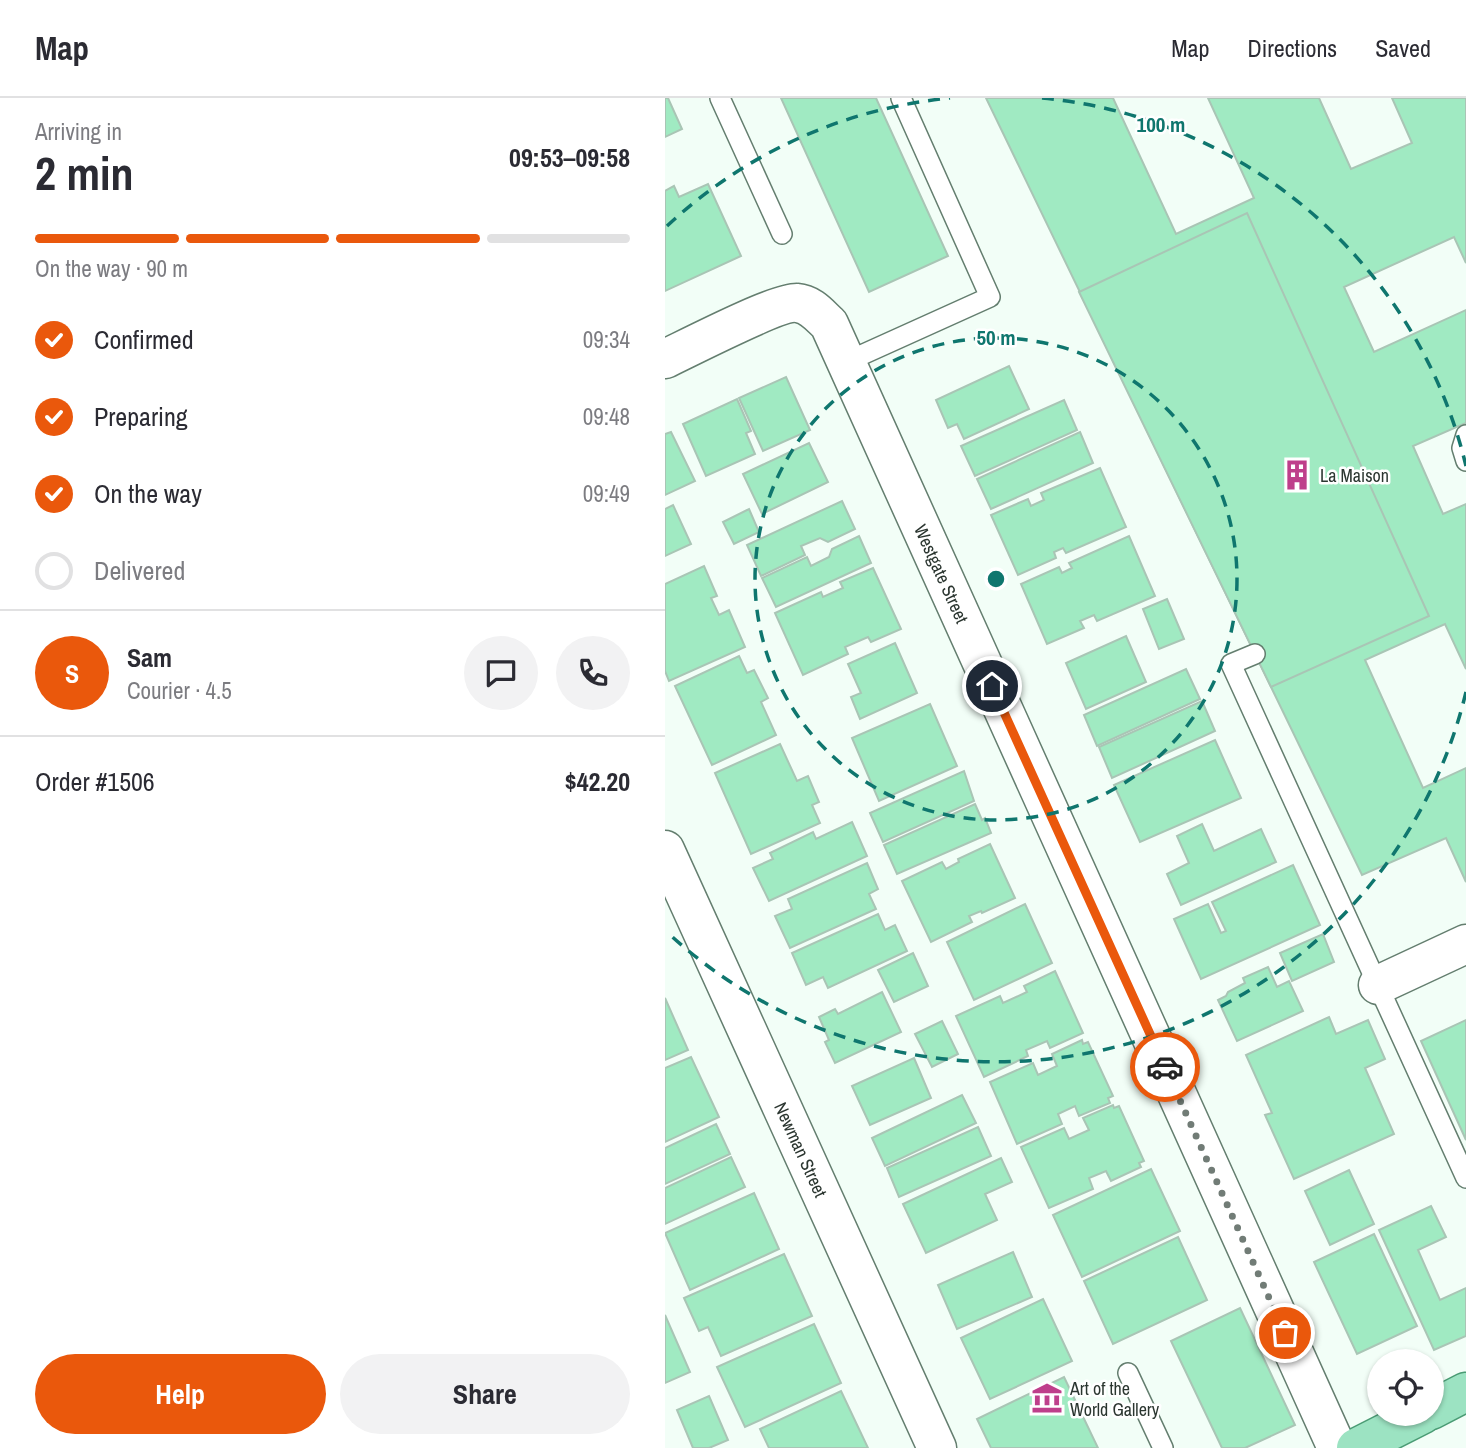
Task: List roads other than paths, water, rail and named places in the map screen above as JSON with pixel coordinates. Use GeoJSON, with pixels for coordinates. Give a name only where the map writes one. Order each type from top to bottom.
{"type":"FeatureCollection","features":[{"type":"Feature","properties":{"kind":"main road"},"geometry":{"type":"LineString","coordinates":[[1444,1403],[1466,1392]]}},
{"type":"Feature","properties":{"kind":"main road"},"geometry":{"type":"LineString","coordinates":[[1370,1444],[1402,1426]]}},
{"type":"Feature","properties":{"kind":"street","name":"Westgate Street"},"geometry":{"type":"LineString","coordinates":[[665,359],[776,308],[797,303],[813,309],[829,324],[1337,1448]]}},
{"type":"Feature","properties":{"kind":"street","name":"Newman Street"},"geometry":{"type":"LineString","coordinates":[[665,850],[937,1448]]}},
{"type":"Feature","properties":{"kind":"street"},"geometry":{"type":"LineString","coordinates":[[1378,985],[1466,944]]}},
{"type":"Feature","properties":{"kind":"lane"},"geometry":{"type":"LineString","coordinates":[[720,98],[782,234]]}},
{"type":"Feature","properties":{"kind":"lane"},"geometry":{"type":"LineString","coordinates":[[846,362],[990,297],[901,98]]}},
{"type":"Feature","properties":{"kind":"lane"},"geometry":{"type":"LineString","coordinates":[[1466,435],[1462,448],[1466,461]]}},
{"type":"Feature","properties":{"kind":"lane"},"geometry":{"type":"LineString","coordinates":[[1255,654],[1231,664],[1466,1178]]}},
{"type":"Feature","properties":{"kind":"lane"},"geometry":{"type":"LineString","coordinates":[[1128,1373],[1160,1447]]}},
{"type":"Feature","properties":{"kind":"place","name":"La Maison"},"geometry":{"type":"Point","coordinates":[1297,475]}},
{"type":"Feature","properties":{"kind":"place","name":"Art of the World Gallery"},"geometry":{"type":"Point","coordinates":[1047,1398]}}]}
